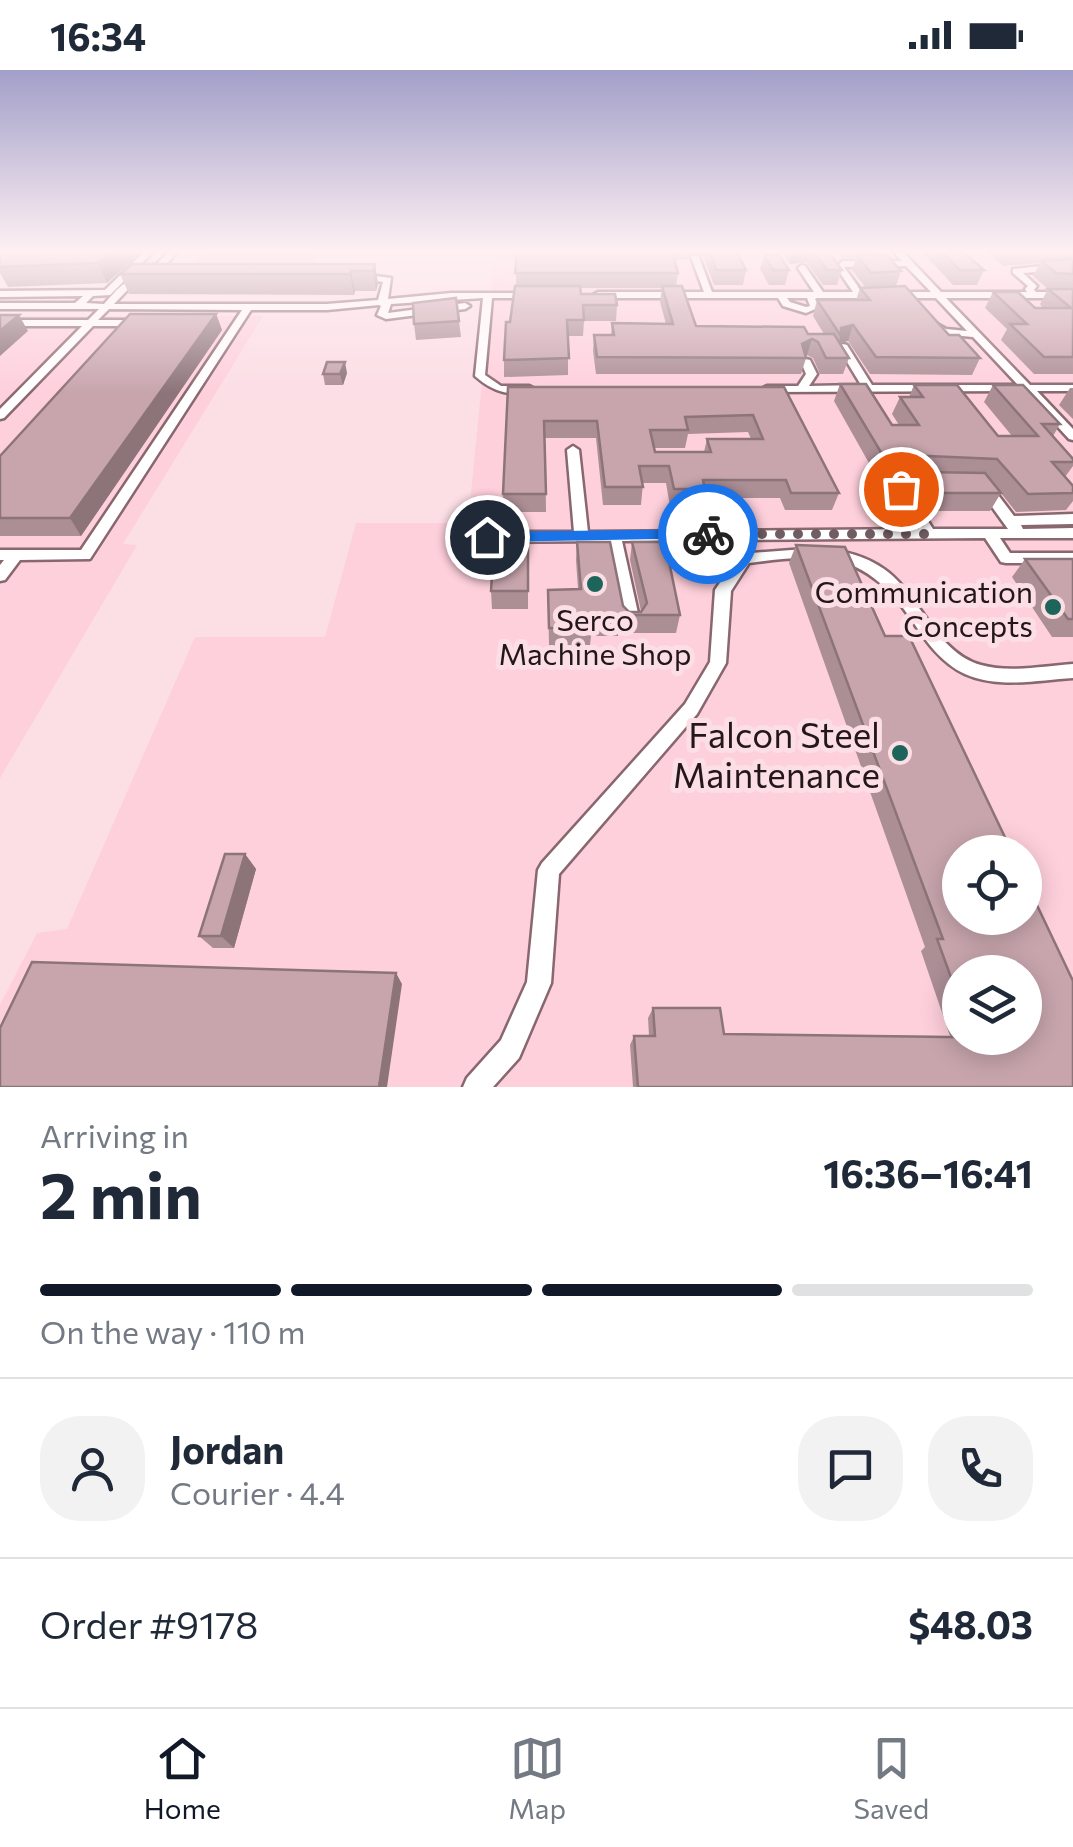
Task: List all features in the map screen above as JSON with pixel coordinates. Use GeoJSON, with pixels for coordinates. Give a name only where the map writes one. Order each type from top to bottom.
{"type":"FeatureCollection","features":[{"type":"Feature","properties":{"kind":"street"},"geometry":{"type":"LineString","coordinates":[[78,306],[86,298]]}},
{"type":"Feature","properties":{"kind":"street"},"geometry":{"type":"LineString","coordinates":[[0,416],[115,298]]}},
{"type":"Feature","properties":{"kind":"street"},"geometry":{"type":"LineString","coordinates":[[0,306],[416,298]]}},
{"type":"Feature","properties":{"kind":"street"},"geometry":{"type":"LineString","coordinates":[[488,298],[480,376],[498,389],[537,389]]}},
{"type":"Feature","properties":{"kind":"street"},"geometry":{"type":"LineString","coordinates":[[786,298],[793,308],[814,309],[815,298]]}},
{"type":"Feature","properties":{"kind":"street"},"geometry":{"type":"LineString","coordinates":[[817,298],[842,304],[842,298]]}},
{"type":"Feature","properties":{"kind":"street"},"geometry":{"type":"LineString","coordinates":[[908,298],[944,332],[976,334]]}},
{"type":"Feature","properties":{"kind":"street"},"geometry":{"type":"LineString","coordinates":[[942,298],[1073,436]]}},
{"type":"Feature","properties":{"kind":"street"},"geometry":{"type":"LineString","coordinates":[[384,300],[382,315],[386,316],[465,306]]}},
{"type":"Feature","properties":{"kind":"street"},"geometry":{"type":"LineString","coordinates":[[190,302],[248,307],[271,302]]}},
{"type":"Feature","properties":{"kind":"street"},"geometry":{"type":"LineString","coordinates":[[0,576],[8,555],[85,554],[248,307]]}},
{"type":"Feature","properties":{"kind":"street"},"geometry":{"type":"LineString","coordinates":[[920,312],[956,312]]}},
{"type":"Feature","properties":{"kind":"street"},"geometry":{"type":"LineString","coordinates":[[0,323],[146,323]]}},
{"type":"Feature","properties":{"kind":"street"},"geometry":{"type":"LineString","coordinates":[[219,323],[238,323]]}},
{"type":"Feature","properties":{"kind":"street"},"geometry":{"type":"LineString","coordinates":[[931,323],[966,324]]}},
{"type":"Feature","properties":{"kind":"street"},"geometry":{"type":"LineString","coordinates":[[843,346],[869,388]]}},
{"type":"Feature","properties":{"kind":"street"},"geometry":{"type":"LineString","coordinates":[[806,362],[812,374],[803,384],[806,389]]}},
{"type":"Feature","properties":{"kind":"street"},"geometry":{"type":"LineString","coordinates":[[955,388],[965,401]]}},
{"type":"Feature","properties":{"kind":"street"},"geometry":{"type":"LineString","coordinates":[[748,389],[1073,388]]}},
{"type":"Feature","properties":{"kind":"street"},"geometry":{"type":"LineString","coordinates":[[573,450],[581,536]]}},
{"type":"Feature","properties":{"kind":"street"},"geometry":{"type":"LineString","coordinates":[[928,534],[897,482],[981,483],[1014,527],[1073,533]]}},
{"type":"Feature","properties":{"kind":"street"},"geometry":{"type":"LineString","coordinates":[[487,537],[989,533],[1073,520]]}},
{"type":"Feature","properties":{"kind":"street"},"geometry":{"type":"LineString","coordinates":[[989,533],[1006,558],[1073,558]]}},
{"type":"Feature","properties":{"kind":"street"},"geometry":{"type":"LineString","coordinates":[[614,536],[632,622]]}},
{"type":"Feature","properties":{"kind":"street"},"geometry":{"type":"LineString","coordinates":[[476,1087],[510,1049],[539,983],[548,870],[691,708],[718,662],[724,590],[744,558],[788,552],[840,554],[872,565],[900,590],[936,645],[977,672],[1073,672]]}},
{"type":"Feature","properties":{"kind":"shaded area"},"geometry":{"type":"Polygon","coordinates":[[[490,298],[1073,298],[1073,1087],[0,1087],[0,1005],[37,933],[67,929],[195,637],[325,637],[356,523],[468,523],[490,298]]]}},
{"type":"Feature","properties":{"kind":"shaded area"},"geometry":{"type":"Polygon","coordinates":[[[0,316],[263,316],[123,544],[137,545],[0,778],[0,316]]]}},
{"type":"Feature","properties":{"kind":"building"},"geometry":{"type":"Polygon","coordinates":[[[456,298],[459,321],[414,324],[413,303],[456,298]]]}},
{"type":"Feature","properties":{"kind":"building"},"geometry":{"type":"Polygon","coordinates":[[[513,298],[616,298],[617,305],[583,305],[584,320],[567,320],[569,358],[504,360],[506,322],[510,322],[513,298]]]}},
{"type":"Feature","properties":{"kind":"building"},"geometry":{"type":"Polygon","coordinates":[[[666,298],[686,298],[696,326],[804,327],[808,334],[834,334],[849,358],[826,358],[818,342],[812,339],[802,344],[806,358],[597,357],[594,335],[614,335],[612,323],[673,324],[666,298]]]}},
{"type":"Feature","properties":{"kind":"building"},"geometry":{"type":"Polygon","coordinates":[[[916,298],[949,335],[959,335],[980,358],[876,357],[853,325],[841,328],[841,336],[817,300],[916,298]]]}},
{"type":"Feature","properties":{"kind":"building"},"geometry":{"type":"Polygon","coordinates":[[[1000,298],[1025,298],[1035,308],[1071,308],[1059,298],[1073,298],[1073,357],[1044,357],[1010,324],[1027,324],[1000,298]]]}},
{"type":"Feature","properties":{"kind":"building"},"geometry":{"type":"Polygon","coordinates":[[[130,314],[216,314],[70,518],[0,518],[0,456],[130,314]]]}},
{"type":"Feature","properties":{"kind":"building"},"geometry":{"type":"Polygon","coordinates":[[[0,315],[19,315],[0,331],[0,315]]]}},
{"type":"Feature","properties":{"kind":"building"},"geometry":{"type":"Polygon","coordinates":[[[327,362],[345,362],[340,374],[323,374],[327,362]]]}},
{"type":"Feature","properties":{"kind":"building"},"geometry":{"type":"Polygon","coordinates":[[[840,384],[866,384],[892,425],[919,425],[900,397],[923,397],[914,385],[957,385],[998,436],[1038,436],[993,385],[1023,385],[1060,424],[1042,424],[1073,459],[1052,462],[1073,486],[1073,493],[1028,494],[997,459],[882,454],[840,384]]]}},
{"type":"Feature","properties":{"kind":"building"},"geometry":{"type":"Polygon","coordinates":[[[508,387],[784,387],[839,493],[791,493],[786,480],[703,480],[705,489],[674,489],[669,466],[639,466],[643,487],[605,487],[597,421],[544,421],[546,494],[503,494],[508,387]],[[753,415],[685,417],[688,430],[650,430],[655,452],[711,452],[707,439],[763,439],[753,415]]]}},
{"type":"Feature","properties":{"kind":"building"},"geometry":{"type":"Polygon","coordinates":[[[922,472],[985,473],[1001,493],[935,493],[922,472]]]}},
{"type":"Feature","properties":{"kind":"building"},"geometry":{"type":"Polygon","coordinates":[[[494,542],[528,542],[528,591],[491,591],[494,542]]]}},
{"type":"Feature","properties":{"kind":"building"},"geometry":{"type":"Polygon","coordinates":[[[577,542],[610,542],[623,606],[629,612],[641,612],[647,603],[632,542],[665,542],[680,615],[620,615],[620,619],[591,619],[591,628],[549,628],[548,590],[581,589],[577,542]]]}},
{"type":"Feature","properties":{"kind":"building","name":"Falcon Steel Maintenance"},"geometry":{"type":"Polygon","coordinates":[[[796,545],[845,547],[885,636],[909,636],[1004,835],[942,835],[942,935],[1042,935],[1042,916],[1073,981],[1073,1087],[638,1087],[634,1036],[655,1036],[653,1008],[720,1008],[724,1034],[942,1037],[942,1055],[1042,1055],[1042,955],[943,955],[937,939],[943,939],[796,545]]]}},
{"type":"Feature","properties":{"kind":"building"},"geometry":{"type":"Polygon","coordinates":[[[1025,559],[1073,559],[1073,619],[1068,619],[1025,559]]]}},
{"type":"Feature","properties":{"kind":"building"},"geometry":{"type":"Polygon","coordinates":[[[225,854],[245,854],[221,936],[199,936],[225,854]]]}},
{"type":"Feature","properties":{"kind":"building"},"geometry":{"type":"Polygon","coordinates":[[[32,962],[396,973],[379,1087],[0,1087],[0,1028],[32,962]]]}},
{"type":"Feature","properties":{"kind":"way so far"},"geometry":{"type":"LineString","coordinates":[[708,534],[928,534],[901,489]]}},
{"type":"Feature","properties":{"kind":"place","name":"Serco Machine Shop"},"geometry":{"type":"Point","coordinates":[595,584]}},
{"type":"Feature","properties":{"kind":"place","name":"Communication Concepts"},"geometry":{"type":"Point","coordinates":[1053,607]}},
{"type":"Feature","properties":{"kind":"place","name":"Falcon Steel Maintenance"},"geometry":{"type":"Point","coordinates":[900,753]}},
{"type":"Feature","properties":{"kind":"route"},"geometry":{"type":"LineString","coordinates":[[487,537],[708,534]]}}]}
